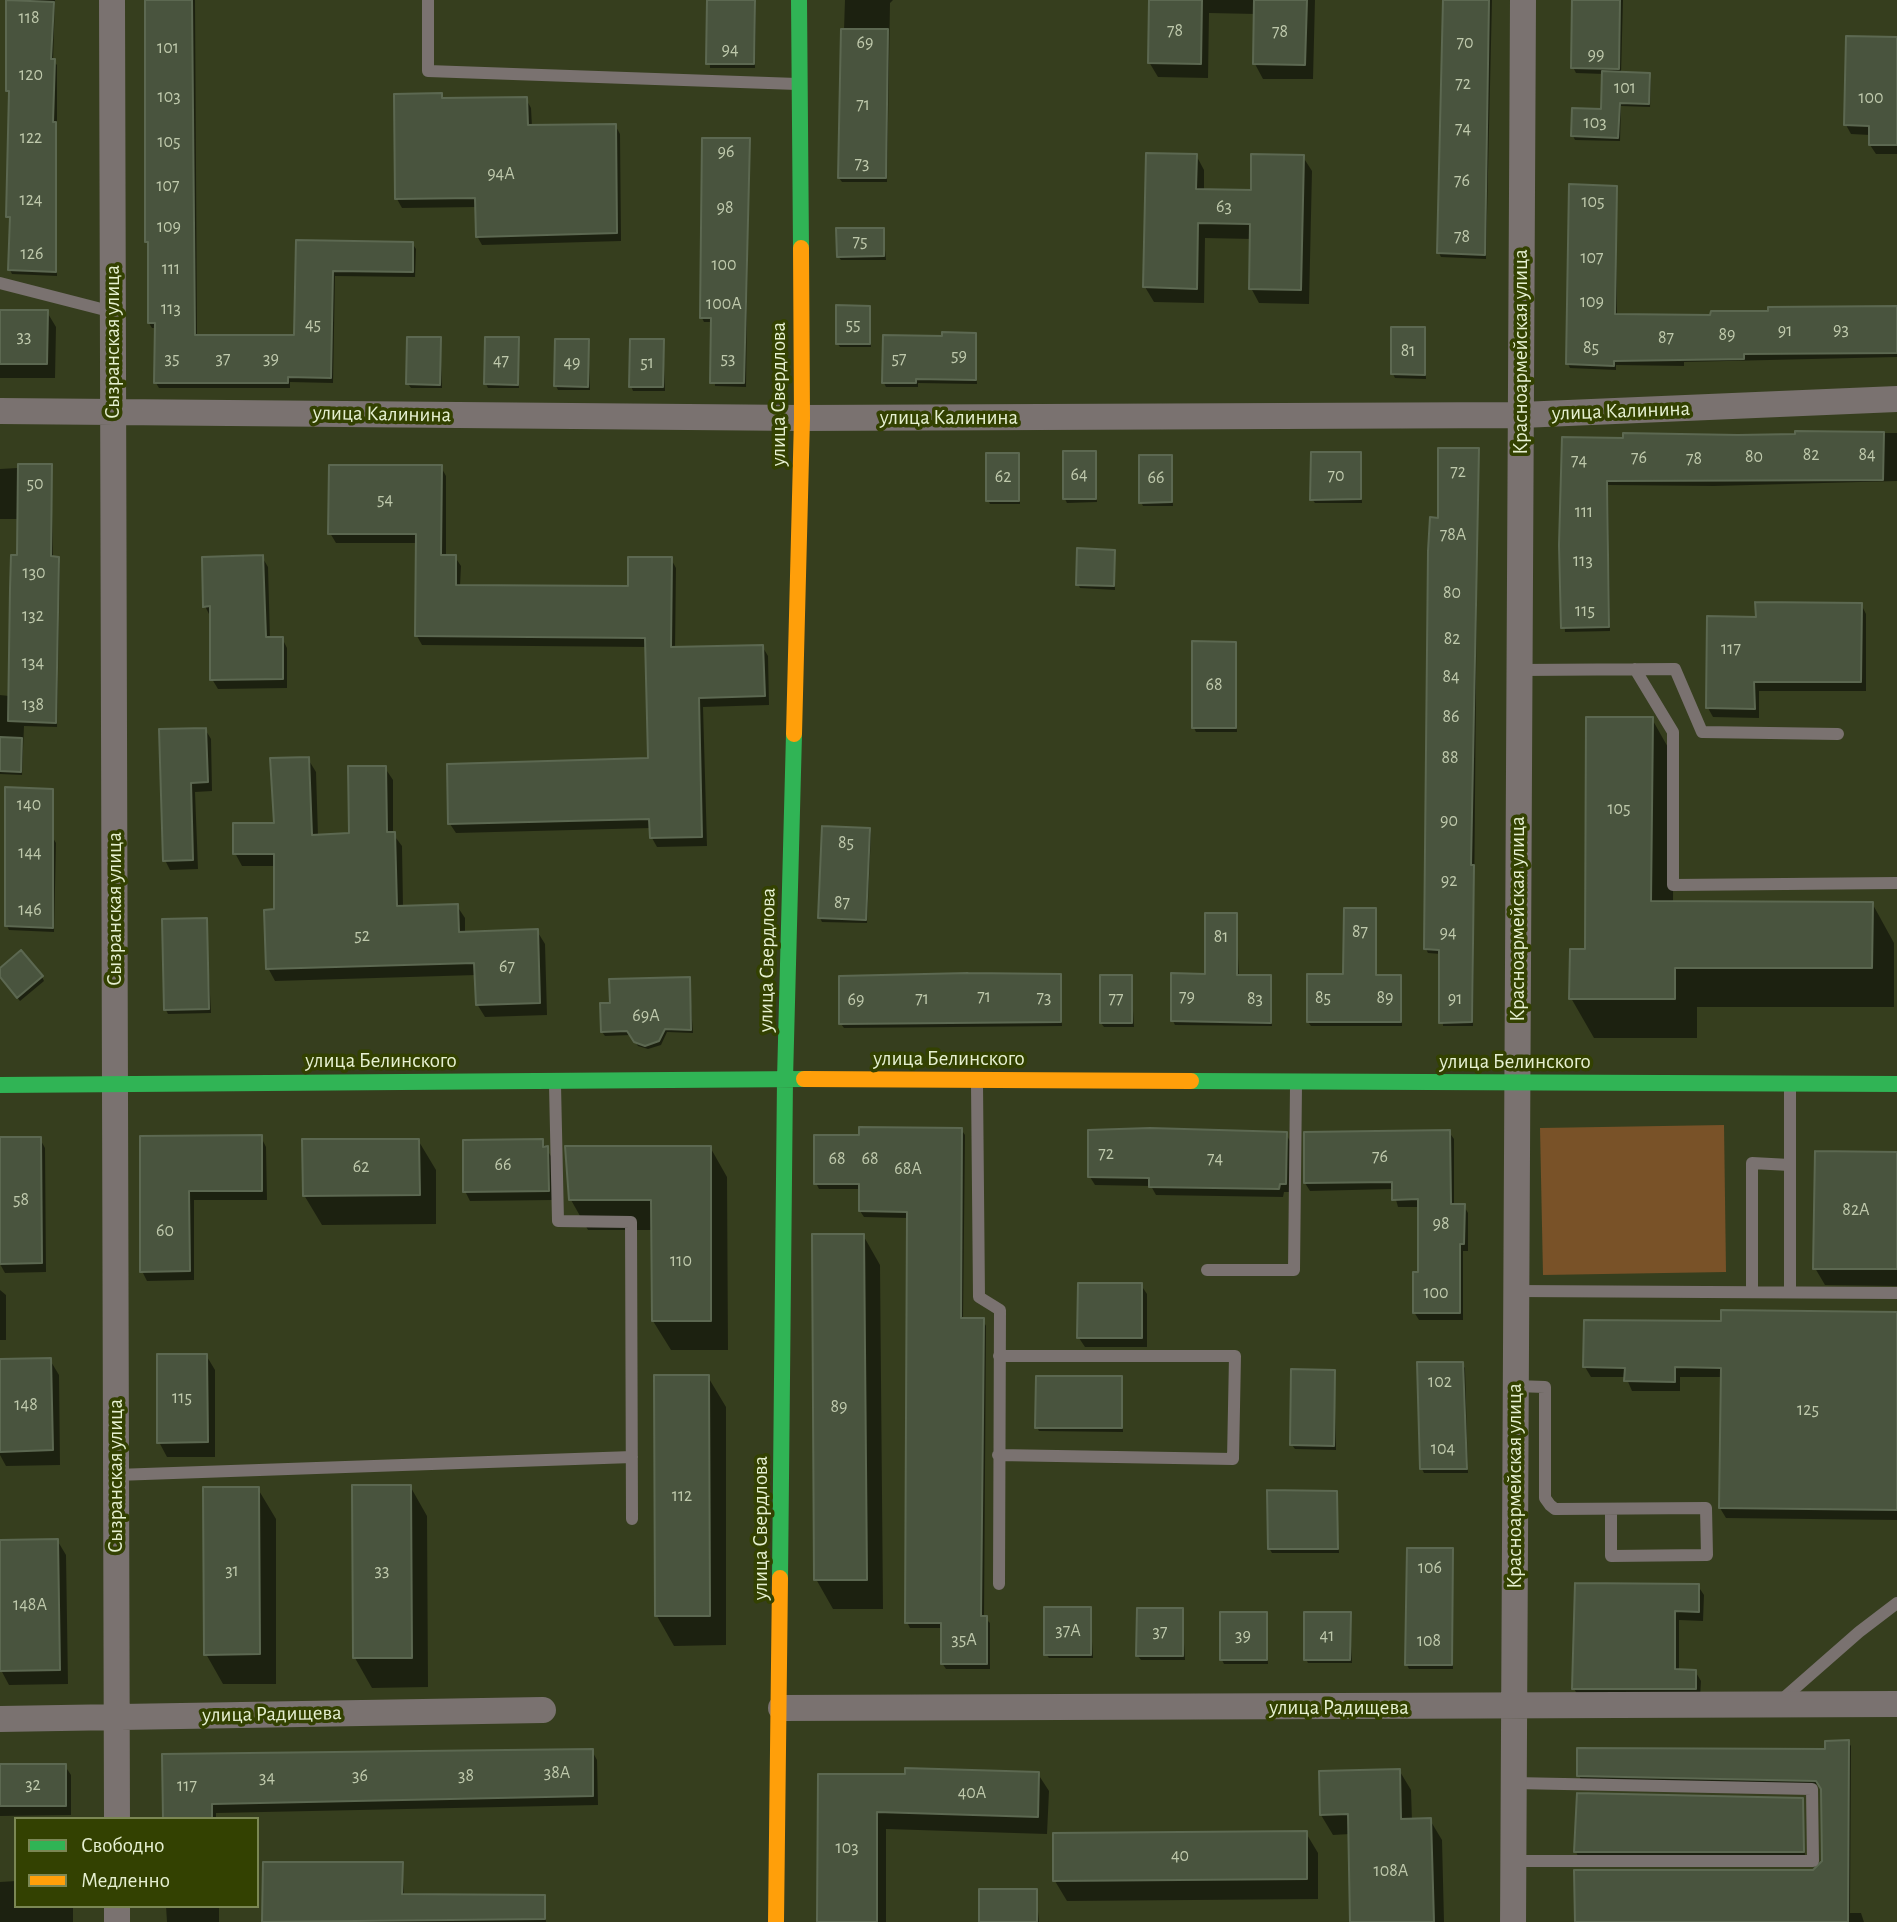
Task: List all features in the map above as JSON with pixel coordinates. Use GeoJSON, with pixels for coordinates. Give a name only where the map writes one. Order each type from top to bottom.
{"type":"FeatureCollection","features":[{"type":"Feature","properties":{"kind":"street","name":"Сызранская улица"},"geometry":{"type":"LineString","coordinates":[[112,0],[117,1817]]}},
{"type":"Feature","properties":{"kind":"street","name":"улица Свердлова"},"geometry":{"type":"LineString","coordinates":[[776,1922],[781,1708],[785,1079],[802,418],[797,84],[799,0]]}},
{"type":"Feature","properties":{"kind":"street","name":"Красноармейская улица"},"geometry":{"type":"LineString","coordinates":[[1513,1922],[1523,0]]}},
{"type":"Feature","properties":{"kind":"street","name":"улица Калинина"},"geometry":{"type":"LineString","coordinates":[[0,411],[802,418],[1521,415],[1897,399]]}},
{"type":"Feature","properties":{"kind":"street","name":"улица Белинского"},"geometry":{"type":"LineString","coordinates":[[0,1086],[785,1079],[1897,1084]]}},
{"type":"Feature","properties":{"kind":"street","name":"улица Радищева"},"geometry":{"type":"LineString","coordinates":[[781,1708],[1897,1704]]}},
{"type":"Feature","properties":{"kind":"street","name":"улица Радищева"},"geometry":{"type":"LineString","coordinates":[[0,1719],[543,1710]]}},
{"type":"Feature","properties":{"kind":"lane"},"geometry":{"type":"LineString","coordinates":[[428,0],[428,71],[797,84]]}},
{"type":"Feature","properties":{"kind":"lane"},"geometry":{"type":"LineString","coordinates":[[0,283],[113,313]]}},
{"type":"Feature","properties":{"kind":"lane"},"geometry":{"type":"LineString","coordinates":[[1635,669],[1673,732],[1673,885],[1897,883]]}},
{"type":"Feature","properties":{"kind":"lane"},"geometry":{"type":"LineString","coordinates":[[1520,670],[1675,669],[1702,732],[1838,734]]}},
{"type":"Feature","properties":{"kind":"lane"},"geometry":{"type":"LineString","coordinates":[[555,1081],[558,1221],[631,1222],[632,1519]]}},
{"type":"Feature","properties":{"kind":"lane"},"geometry":{"type":"LineString","coordinates":[[976,1081],[979,1297],[1000,1310],[999,1584]]}},
{"type":"Feature","properties":{"kind":"lane"},"geometry":{"type":"LineString","coordinates":[[1207,1270],[1294,1270],[1296,1082]]}},
{"type":"Feature","properties":{"kind":"lane"},"geometry":{"type":"LineString","coordinates":[[1790,1291],[1791,1082]]}},
{"type":"Feature","properties":{"kind":"lane"},"geometry":{"type":"LineString","coordinates":[[1752,1291],[1752,1163],[1790,1165]]}},
{"type":"Feature","properties":{"kind":"lane"},"geometry":{"type":"LineString","coordinates":[[1516,1291],[1897,1293]]}},
{"type":"Feature","properties":{"kind":"lane"},"geometry":{"type":"LineString","coordinates":[[998,1455],[1233,1459],[1235,1356],[999,1356]]}},
{"type":"Feature","properties":{"kind":"lane"},"geometry":{"type":"LineString","coordinates":[[1516,1386],[1545,1387],[1545,1497],[1555,1510],[1611,1509],[1706,1508],[1707,1555],[1611,1556],[1611,1509]]}},
{"type":"Feature","properties":{"kind":"lane"},"geometry":{"type":"LineString","coordinates":[[116,1475],[632,1457]]}},
{"type":"Feature","properties":{"kind":"lane"},"geometry":{"type":"LineString","coordinates":[[1775,1705],[1858,1632],[1897,1603]]}},
{"type":"Feature","properties":{"kind":"lane"},"geometry":{"type":"LineString","coordinates":[[1513,1861],[1813,1861],[1812,1789],[1514,1783]]}},
{"type":"Feature","properties":{"kind":"shaded area"},"geometry":{"type":"Polygon","coordinates":[[[1724,1125],[1726,1272],[1543,1275],[1540,1128],[1724,1125]]]}},
{"type":"Feature","properties":{"kind":"building"},"geometry":{"type":"Polygon","coordinates":[[[6,0],[54,2],[51,59],[55,59],[53,122],[56,122],[56,272],[8,270],[10,217],[6,217],[9,91],[6,91],[6,0]]]}},
{"type":"Feature","properties":{"kind":"building"},"geometry":{"type":"Polygon","coordinates":[[[145,0],[192,0],[195,335],[294,335],[296,240],[413,242],[413,272],[333,271],[331,378],[288,377],[288,383],[154,383],[155,323],[148,323],[148,242],[145,242],[145,0]]]}},
{"type":"Feature","properties":{"kind":"building"},"geometry":{"type":"Polygon","coordinates":[[[707,0],[755,0],[754,64],[706,64],[707,0]]]}},
{"type":"Feature","properties":{"kind":"building"},"geometry":{"type":"Polygon","coordinates":[[[1149,0],[1202,0],[1201,64],[1148,63],[1149,0]]]}},
{"type":"Feature","properties":{"kind":"building"},"geometry":{"type":"Polygon","coordinates":[[[1254,0],[1307,0],[1305,65],[1253,64],[1254,0]]]}},
{"type":"Feature","properties":{"kind":"building"},"geometry":{"type":"Polygon","coordinates":[[[1443,0],[1489,0],[1485,255],[1437,253],[1443,0]]]}},
{"type":"Feature","properties":{"kind":"building"},"geometry":{"type":"Polygon","coordinates":[[[1572,0],[1620,0],[1619,69],[1571,68],[1572,0]]]}},
{"type":"Feature","properties":{"kind":"building"},"geometry":{"type":"Polygon","coordinates":[[[841,29],[888,29],[886,178],[838,178],[841,29]]]}},
{"type":"Feature","properties":{"kind":"building"},"geometry":{"type":"Polygon","coordinates":[[[1846,36],[1897,37],[1897,145],[1869,145],[1869,126],[1844,125],[1846,36]]]}},
{"type":"Feature","properties":{"kind":"building"},"geometry":{"type":"Polygon","coordinates":[[[1602,71],[1650,73],[1649,104],[1620,103],[1618,138],[1571,136],[1572,108],[1601,109],[1602,71]]]}},
{"type":"Feature","properties":{"kind":"building"},"geometry":{"type":"Polygon","coordinates":[[[442,93],[442,98],[527,97],[528,125],[616,124],[617,233],[476,237],[475,198],[395,199],[394,94],[442,93]]]}},
{"type":"Feature","properties":{"kind":"building"},"geometry":{"type":"Polygon","coordinates":[[[702,138],[750,138],[744,383],[710,383],[711,318],[700,318],[702,138]]]}},
{"type":"Feature","properties":{"kind":"building"},"geometry":{"type":"Polygon","coordinates":[[[1146,153],[1197,154],[1196,189],[1251,190],[1251,154],[1304,155],[1301,290],[1249,289],[1250,224],[1198,223],[1197,289],[1143,287],[1146,153]]]}},
{"type":"Feature","properties":{"kind":"building"},"geometry":{"type":"Polygon","coordinates":[[[1569,184],[1617,186],[1615,314],[1710,315],[1711,311],[1768,311],[1768,307],[1897,306],[1897,353],[1744,354],[1744,359],[1614,361],[1614,366],[1566,364],[1569,184]]]}},
{"type":"Feature","properties":{"kind":"building"},"geometry":{"type":"Polygon","coordinates":[[[836,228],[884,228],[884,256],[837,257],[836,228]]]}},
{"type":"Feature","properties":{"kind":"building"},"geometry":{"type":"Polygon","coordinates":[[[836,305],[870,306],[870,344],[836,344],[836,305]]]}},
{"type":"Feature","properties":{"kind":"building"},"geometry":{"type":"Polygon","coordinates":[[[0,310],[48,310],[47,364],[0,364],[0,310]]]}},
{"type":"Feature","properties":{"kind":"building"},"geometry":{"type":"Polygon","coordinates":[[[1391,327],[1425,327],[1425,375],[1391,374],[1391,327]]]}},
{"type":"Feature","properties":{"kind":"building"},"geometry":{"type":"Polygon","coordinates":[[[942,332],[976,333],[976,380],[916,379],[916,383],[882,383],[883,335],[942,336],[942,332]]]}},
{"type":"Feature","properties":{"kind":"building"},"geometry":{"type":"Polygon","coordinates":[[[407,337],[441,337],[440,385],[406,384],[407,337]]]}},
{"type":"Feature","properties":{"kind":"building"},"geometry":{"type":"Polygon","coordinates":[[[485,337],[519,337],[518,385],[484,384],[485,337]]]}},
{"type":"Feature","properties":{"kind":"building"},"geometry":{"type":"Polygon","coordinates":[[[555,339],[589,339],[588,387],[554,386],[555,339]]]}},
{"type":"Feature","properties":{"kind":"building"},"geometry":{"type":"Polygon","coordinates":[[[630,339],[664,339],[663,387],[629,387],[630,339]]]}},
{"type":"Feature","properties":{"kind":"building"},"geometry":{"type":"Polygon","coordinates":[[[1795,431],[1884,432],[1883,480],[1607,481],[1609,627],[1561,628],[1559,545],[1562,437],[1623,438],[1623,433],[1795,434],[1795,431]]]}},
{"type":"Feature","properties":{"kind":"building"},"geometry":{"type":"Polygon","coordinates":[[[1438,448],[1479,448],[1471,865],[1474,865],[1472,1022],[1439,1023],[1439,950],[1424,949],[1428,551],[1430,517],[1438,518],[1438,448]]]}},
{"type":"Feature","properties":{"kind":"building"},"geometry":{"type":"Polygon","coordinates":[[[1063,451],[1096,451],[1096,499],[1063,499],[1063,451]]]}},
{"type":"Feature","properties":{"kind":"building"},"geometry":{"type":"Polygon","coordinates":[[[1311,452],[1361,452],[1361,499],[1310,500],[1311,452]]]}},
{"type":"Feature","properties":{"kind":"building"},"geometry":{"type":"Polygon","coordinates":[[[986,453],[1019,453],[1019,501],[986,501],[986,453]]]}},
{"type":"Feature","properties":{"kind":"building"},"geometry":{"type":"Polygon","coordinates":[[[1139,455],[1172,455],[1172,502],[1139,503],[1139,455]]]}},
{"type":"Feature","properties":{"kind":"building"},"geometry":{"type":"Polygon","coordinates":[[[18,464],[52,464],[51,556],[59,557],[56,723],[8,721],[11,555],[17,555],[18,464]]]}},
{"type":"Feature","properties":{"kind":"building"},"geometry":{"type":"Polygon","coordinates":[[[329,465],[442,465],[441,555],[456,555],[456,585],[628,586],[628,557],[672,557],[671,647],[763,645],[765,696],[699,698],[702,837],[650,838],[649,819],[448,824],[447,764],[648,758],[645,638],[415,636],[416,534],[328,534],[329,465]]]}},
{"type":"Feature","properties":{"kind":"building"},"geometry":{"type":"Polygon","coordinates":[[[1077,548],[1115,550],[1114,586],[1076,585],[1077,548]]]}},
{"type":"Feature","properties":{"kind":"building"},"geometry":{"type":"Polygon","coordinates":[[[263,555],[266,637],[283,637],[283,679],[210,680],[210,606],[203,607],[202,557],[263,555]]]}},
{"type":"Feature","properties":{"kind":"building"},"geometry":{"type":"Polygon","coordinates":[[[1755,602],[1862,603],[1861,682],[1754,682],[1755,709],[1706,708],[1707,616],[1756,617],[1755,602]]]}},
{"type":"Feature","properties":{"kind":"building"},"geometry":{"type":"Polygon","coordinates":[[[1192,641],[1236,642],[1236,728],[1192,728],[1192,641]]]}},
{"type":"Feature","properties":{"kind":"building"},"geometry":{"type":"Polygon","coordinates":[[[1586,717],[1653,717],[1651,901],[1873,902],[1872,968],[1675,968],[1675,999],[1569,999],[1570,949],[1585,949],[1586,717]]]}},
{"type":"Feature","properties":{"kind":"building"},"geometry":{"type":"Polygon","coordinates":[[[206,728],[208,782],[191,783],[193,860],[163,861],[159,729],[206,728]]]}},
{"type":"Feature","properties":{"kind":"building"},"geometry":{"type":"Polygon","coordinates":[[[0,737],[22,738],[21,772],[0,771],[0,737]]]}},
{"type":"Feature","properties":{"kind":"building"},"geometry":{"type":"Polygon","coordinates":[[[309,757],[312,835],[349,833],[348,766],[386,766],[387,832],[395,832],[397,906],[458,904],[459,932],[538,929],[540,1003],[476,1005],[474,963],[266,969],[264,910],[274,909],[274,854],[233,854],[233,823],[274,823],[270,758],[309,757]]]}},
{"type":"Feature","properties":{"kind":"building"},"geometry":{"type":"Polygon","coordinates":[[[5,787],[53,789],[53,928],[5,926],[5,787]]]}},
{"type":"Feature","properties":{"kind":"building"},"geometry":{"type":"Polygon","coordinates":[[[822,826],[870,828],[866,920],[818,918],[822,826]]]}},
{"type":"Feature","properties":{"kind":"building"},"geometry":{"type":"Polygon","coordinates":[[[1344,908],[1376,908],[1376,975],[1401,975],[1401,1022],[1307,1022],[1307,974],[1343,974],[1344,908]]]}},
{"type":"Feature","properties":{"kind":"building"},"geometry":{"type":"Polygon","coordinates":[[[1205,913],[1237,913],[1237,975],[1271,975],[1271,1023],[1171,1021],[1171,973],[1205,974],[1205,913]]]}},
{"type":"Feature","properties":{"kind":"building"},"geometry":{"type":"Polygon","coordinates":[[[207,918],[209,1009],[164,1010],[162,919],[207,918]]]}},
{"type":"Feature","properties":{"kind":"building"},"geometry":{"type":"Polygon","coordinates":[[[21,950],[43,976],[17,998],[0,977],[0,968],[21,950]]]}},
{"type":"Feature","properties":{"kind":"building"},"geometry":{"type":"Polygon","coordinates":[[[1061,974],[1061,1022],[839,1024],[839,976],[1061,974]]]}},
{"type":"Feature","properties":{"kind":"building"},"geometry":{"type":"Polygon","coordinates":[[[1100,975],[1132,975],[1132,1023],[1100,1023],[1100,975]]]}},
{"type":"Feature","properties":{"kind":"building"},"geometry":{"type":"Polygon","coordinates":[[[690,977],[691,1030],[665,1029],[659,1041],[645,1046],[634,1042],[627,1031],[601,1032],[600,1003],[610,1003],[609,979],[690,977]]]}},
{"type":"Feature","properties":{"kind":"building"},"geometry":{"type":"Polygon","coordinates":[[[859,1127],[962,1128],[961,1318],[984,1318],[981,1616],[987,1616],[987,1664],[941,1664],[941,1623],[905,1623],[907,1212],[859,1211],[859,1184],[814,1184],[814,1135],[859,1135],[859,1127]]]}},
{"type":"Feature","properties":{"kind":"building"},"geometry":{"type":"Polygon","coordinates":[[[1150,1128],[1287,1132],[1286,1184],[1280,1184],[1279,1189],[1149,1187],[1149,1178],[1088,1177],[1088,1130],[1150,1128]]]}},
{"type":"Feature","properties":{"kind":"building"},"geometry":{"type":"Polygon","coordinates":[[[1450,1130],[1451,1204],[1465,1204],[1464,1244],[1460,1244],[1460,1313],[1413,1313],[1413,1272],[1418,1272],[1418,1199],[1392,1200],[1392,1182],[1304,1183],[1304,1132],[1450,1130]]]}},
{"type":"Feature","properties":{"kind":"building"},"geometry":{"type":"Polygon","coordinates":[[[262,1135],[262,1191],[189,1191],[190,1271],[140,1272],[140,1136],[262,1135]]]}},
{"type":"Feature","properties":{"kind":"building"},"geometry":{"type":"Polygon","coordinates":[[[0,1137],[41,1137],[42,1263],[0,1264],[0,1137]]]}},
{"type":"Feature","properties":{"kind":"building"},"geometry":{"type":"Polygon","coordinates":[[[302,1139],[419,1139],[420,1195],[303,1196],[302,1139]]]}},
{"type":"Feature","properties":{"kind":"building"},"geometry":{"type":"Polygon","coordinates":[[[543,1139],[543,1147],[548,1146],[549,1191],[463,1192],[463,1140],[543,1139]]]}},
{"type":"Feature","properties":{"kind":"building"},"geometry":{"type":"Polygon","coordinates":[[[565,1146],[711,1146],[711,1321],[652,1321],[651,1200],[569,1200],[565,1146]]]}},
{"type":"Feature","properties":{"kind":"building"},"geometry":{"type":"Polygon","coordinates":[[[1815,1151],[1897,1152],[1897,1269],[1813,1269],[1815,1151]]]}},
{"type":"Feature","properties":{"kind":"building"},"geometry":{"type":"Polygon","coordinates":[[[812,1234],[864,1234],[867,1580],[814,1580],[812,1234]]]}},
{"type":"Feature","properties":{"kind":"building"},"geometry":{"type":"Polygon","coordinates":[[[1078,1283],[1142,1283],[1142,1338],[1077,1338],[1078,1283]]]}},
{"type":"Feature","properties":{"kind":"building"},"geometry":{"type":"Polygon","coordinates":[[[1721,1310],[1897,1312],[1897,1510],[1719,1508],[1721,1368],[1675,1367],[1675,1382],[1624,1381],[1625,1368],[1583,1367],[1584,1320],[1721,1321],[1721,1310]]]}},
{"type":"Feature","properties":{"kind":"building"},"geometry":{"type":"Polygon","coordinates":[[[157,1354],[207,1354],[208,1442],[157,1443],[157,1354]]]}},
{"type":"Feature","properties":{"kind":"building"},"geometry":{"type":"Polygon","coordinates":[[[51,1358],[53,1450],[0,1452],[0,1359],[51,1358]]]}},
{"type":"Feature","properties":{"kind":"building"},"geometry":{"type":"Polygon","coordinates":[[[1417,1362],[1463,1362],[1467,1469],[1420,1469],[1417,1362]]]}},
{"type":"Feature","properties":{"kind":"building"},"geometry":{"type":"Polygon","coordinates":[[[1291,1369],[1335,1370],[1334,1446],[1290,1445],[1291,1369]]]}},
{"type":"Feature","properties":{"kind":"building"},"geometry":{"type":"Polygon","coordinates":[[[654,1375],[709,1375],[710,1616],[655,1616],[654,1375]]]}},
{"type":"Feature","properties":{"kind":"building"},"geometry":{"type":"Polygon","coordinates":[[[1036,1376],[1122,1376],[1122,1428],[1035,1428],[1036,1376]]]}},
{"type":"Feature","properties":{"kind":"building"},"geometry":{"type":"Polygon","coordinates":[[[352,1485],[411,1485],[412,1658],[353,1658],[352,1485]]]}},
{"type":"Feature","properties":{"kind":"building"},"geometry":{"type":"Polygon","coordinates":[[[203,1487],[259,1487],[260,1654],[204,1655],[203,1487]]]}},
{"type":"Feature","properties":{"kind":"building"},"geometry":{"type":"Polygon","coordinates":[[[1267,1490],[1337,1491],[1338,1549],[1268,1549],[1267,1490]]]}},
{"type":"Feature","properties":{"kind":"building"},"geometry":{"type":"Polygon","coordinates":[[[58,1539],[60,1670],[0,1671],[0,1540],[58,1539]]]}},
{"type":"Feature","properties":{"kind":"building"},"geometry":{"type":"Polygon","coordinates":[[[1407,1548],[1453,1548],[1452,1665],[1405,1665],[1407,1548]]]}},
{"type":"Feature","properties":{"kind":"building"},"geometry":{"type":"Polygon","coordinates":[[[1575,1583],[1699,1584],[1699,1612],[1675,1611],[1675,1669],[1696,1670],[1696,1689],[1572,1689],[1575,1583]]]}},
{"type":"Feature","properties":{"kind":"building"},"geometry":{"type":"Polygon","coordinates":[[[1044,1607],[1091,1607],[1091,1655],[1044,1655],[1044,1607]]]}},
{"type":"Feature","properties":{"kind":"building"},"geometry":{"type":"Polygon","coordinates":[[[1137,1608],[1183,1608],[1183,1656],[1136,1656],[1137,1608]]]}},
{"type":"Feature","properties":{"kind":"building"},"geometry":{"type":"Polygon","coordinates":[[[1220,1612],[1267,1612],[1267,1660],[1220,1660],[1220,1612]]]}},
{"type":"Feature","properties":{"kind":"building"},"geometry":{"type":"Polygon","coordinates":[[[1304,1612],[1351,1612],[1350,1660],[1304,1660],[1304,1612]]]}},
{"type":"Feature","properties":{"kind":"building"},"geometry":{"type":"Polygon","coordinates":[[[1849,1740],[1848,1922],[1575,1922],[1574,1870],[1813,1870],[1822,1861],[1821,1789],[1816,1781],[1577,1776],[1577,1748],[1825,1749],[1825,1741],[1849,1740]]]}},
{"type":"Feature","properties":{"kind":"building"},"geometry":{"type":"Polygon","coordinates":[[[593,1749],[593,1796],[212,1804],[212,1817],[163,1817],[162,1754],[593,1749]]]}},
{"type":"Feature","properties":{"kind":"building"},"geometry":{"type":"Polygon","coordinates":[[[0,1764],[66,1764],[66,1806],[0,1806],[0,1764]]]}},
{"type":"Feature","properties":{"kind":"building"},"geometry":{"type":"Polygon","coordinates":[[[905,1768],[1039,1772],[1038,1817],[877,1812],[877,1922],[817,1922],[818,1774],[905,1774],[905,1768]]]}},
{"type":"Feature","properties":{"kind":"building"},"geometry":{"type":"Polygon","coordinates":[[[1400,1769],[1401,1819],[1431,1818],[1434,1922],[1350,1922],[1348,1814],[1320,1815],[1319,1771],[1400,1769]]]}},
{"type":"Feature","properties":{"kind":"building"},"geometry":{"type":"Polygon","coordinates":[[[1577,1793],[1803,1798],[1804,1852],[1574,1852],[1577,1793]]]}},
{"type":"Feature","properties":{"kind":"building"},"geometry":{"type":"Polygon","coordinates":[[[1307,1831],[1307,1879],[1053,1881],[1053,1833],[1307,1831]]]}},
{"type":"Feature","properties":{"kind":"building"},"geometry":{"type":"Polygon","coordinates":[[[263,1862],[403,1862],[402,1894],[545,1895],[545,1919],[262,1922],[263,1862]]]}},
{"type":"Feature","properties":{"kind":"building"},"geometry":{"type":"Polygon","coordinates":[[[979,1889],[1037,1889],[1037,1922],[979,1922],[979,1889]]]}},
{"type":"Feature","properties":{"kind":"traffic: fast"},"geometry":{"type":"LineString","coordinates":[[799,0],[801,248]]}},
{"type":"Feature","properties":{"kind":"traffic: fast"},"geometry":{"type":"LineString","coordinates":[[780,1578],[785,1079],[794,734]]}},
{"type":"Feature","properties":{"kind":"traffic: fast"},"geometry":{"type":"LineString","coordinates":[[0,1085],[804,1079]]}},
{"type":"Feature","properties":{"kind":"traffic: fast"},"geometry":{"type":"LineString","coordinates":[[1191,1081],[1897,1084]]}},
{"type":"Feature","properties":{"kind":"traffic: slow"},"geometry":{"type":"LineString","coordinates":[[794,734],[802,418],[801,248]]}},
{"type":"Feature","properties":{"kind":"traffic: slow"},"geometry":{"type":"LineString","coordinates":[[804,1079],[1191,1081]]}},
{"type":"Feature","properties":{"kind":"traffic: slow"},"geometry":{"type":"LineString","coordinates":[[776,1922],[780,1578]]}}]}
